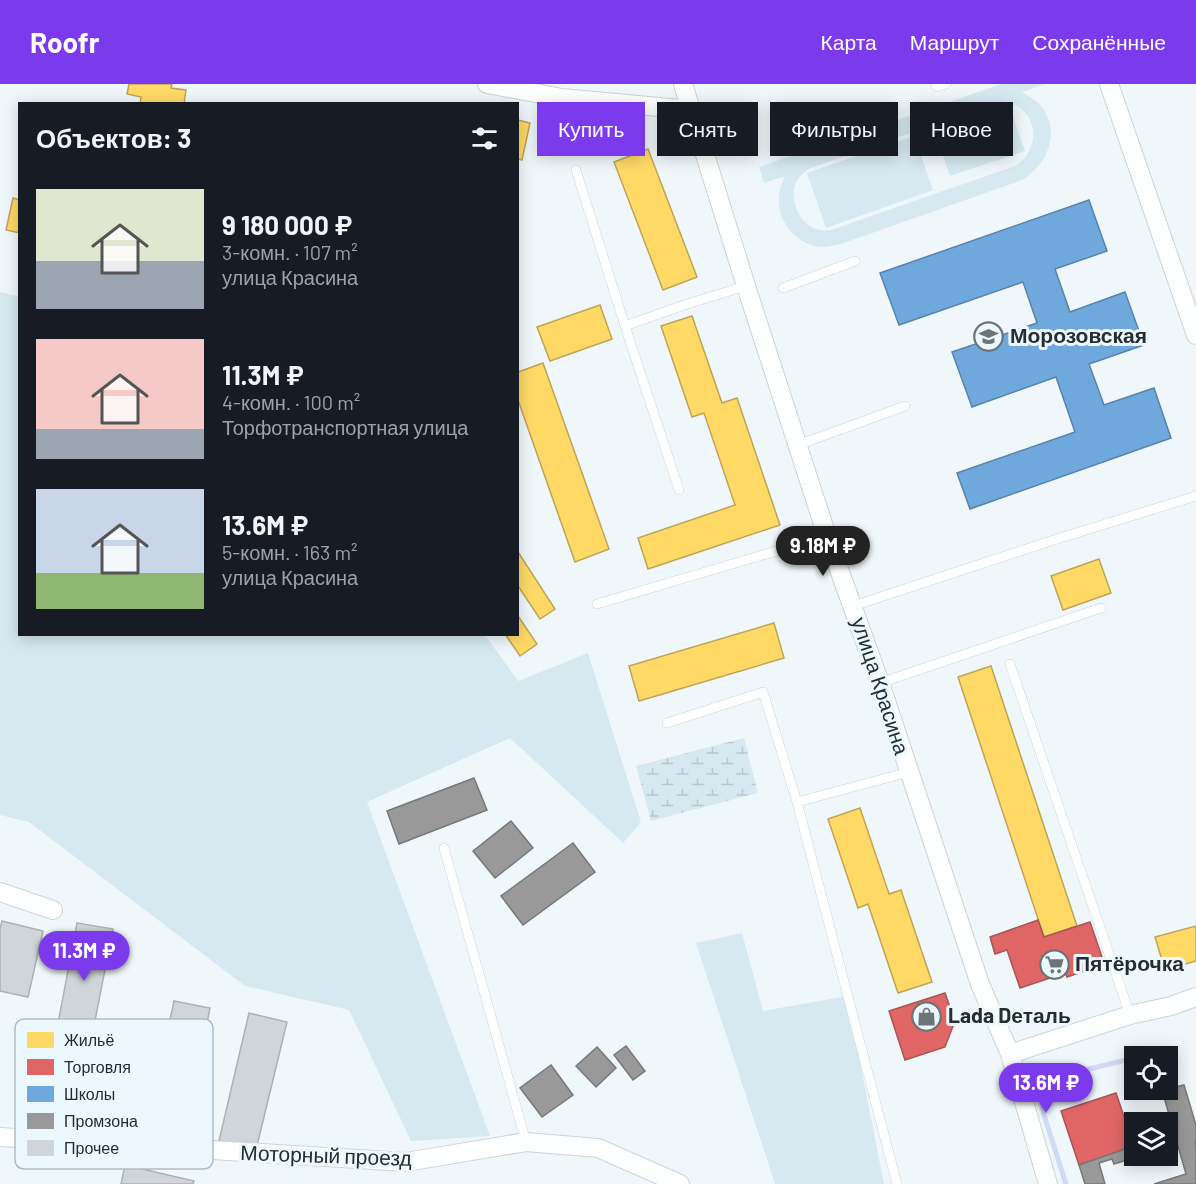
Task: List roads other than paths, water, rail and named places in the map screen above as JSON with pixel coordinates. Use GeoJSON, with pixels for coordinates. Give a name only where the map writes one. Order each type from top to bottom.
{"type":"FeatureCollection","features":[{"type":"Feature","properties":{"kind":"street"},"geometry":{"type":"LineString","coordinates":[[487,84],[562,98],[657,107]]}},
{"type":"Feature","properties":{"kind":"street","name":"улица Красина"},"geometry":{"type":"LineString","coordinates":[[683,84],[689,102]]}},
{"type":"Feature","properties":{"kind":"street"},"geometry":{"type":"LineString","coordinates":[[1109,84],[1196,335]]}},
{"type":"Feature","properties":{"kind":"street","name":"улица Красина"},"geometry":{"type":"LineString","coordinates":[[705,156],[827,536],[880,683],[972,962],[1010,1054],[1048,1184]]}},
{"type":"Feature","properties":{"kind":"street"},"geometry":{"type":"LineString","coordinates":[[0,892],[53,909]]}},
{"type":"Feature","properties":{"kind":"street"},"geometry":{"type":"LineString","coordinates":[[1010,1054],[1130,1015],[1171,1006],[1196,997]]}},
{"type":"Feature","properties":{"kind":"street"},"geometry":{"type":"LineString","coordinates":[[1171,1006],[1196,1004]]}},
{"type":"Feature","properties":{"kind":"street","name":"Моторный проезд"},"geometry":{"type":"LineString","coordinates":[[0,1137],[15,1138]]}},
{"type":"Feature","properties":{"kind":"street","name":"Моторный проезд"},"geometry":{"type":"LineString","coordinates":[[213,1150],[406,1162],[526,1143],[598,1148],[680,1184]]}},
{"type":"Feature","properties":{"kind":"lane"},"geometry":{"type":"LineString","coordinates":[[576,170],[679,490]]}},
{"type":"Feature","properties":{"kind":"lane"},"geometry":{"type":"LineString","coordinates":[[783,288],[855,261]]}},
{"type":"Feature","properties":{"kind":"lane"},"geometry":{"type":"LineString","coordinates":[[625,326],[746,286]]}},
{"type":"Feature","properties":{"kind":"lane"},"geometry":{"type":"LineString","coordinates":[[798,445],[905,406]]}},
{"type":"Feature","properties":{"kind":"lane"},"geometry":{"type":"LineString","coordinates":[[853,606],[1196,496]]}},
{"type":"Feature","properties":{"kind":"lane"},"geometry":{"type":"LineString","coordinates":[[597,604],[827,536]]}},
{"type":"Feature","properties":{"kind":"lane"},"geometry":{"type":"LineString","coordinates":[[880,683],[1101,608]]}},
{"type":"Feature","properties":{"kind":"lane"},"geometry":{"type":"LineString","coordinates":[[1010,664],[1130,1015]]}},
{"type":"Feature","properties":{"kind":"lane"},"geometry":{"type":"LineString","coordinates":[[667,723],[763,692],[797,802],[897,1184]]}},
{"type":"Feature","properties":{"kind":"lane"},"geometry":{"type":"LineString","coordinates":[[797,802],[909,772]]}},
{"type":"Feature","properties":{"kind":"lane"},"geometry":{"type":"LineString","coordinates":[[444,848],[526,1143]]}},
{"type":"Feature","properties":{"kind":"waterway"},"geometry":{"type":"LineString","coordinates":[[1066,1184],[1044,1115],[1042,1105],[1046,1092],[1065,1075],[1124,1060]]}},
{"type":"Feature","properties":{"kind":"place","name":"Морозовская"},"geometry":{"type":"Point","coordinates":[989,336]}},
{"type":"Feature","properties":{"kind":"place","name":"Пятёрочка"},"geometry":{"type":"Point","coordinates":[1054,964]}},
{"type":"Feature","properties":{"kind":"place","name":"Lada Dеталь"},"geometry":{"type":"Point","coordinates":[927,1016]}}]}
